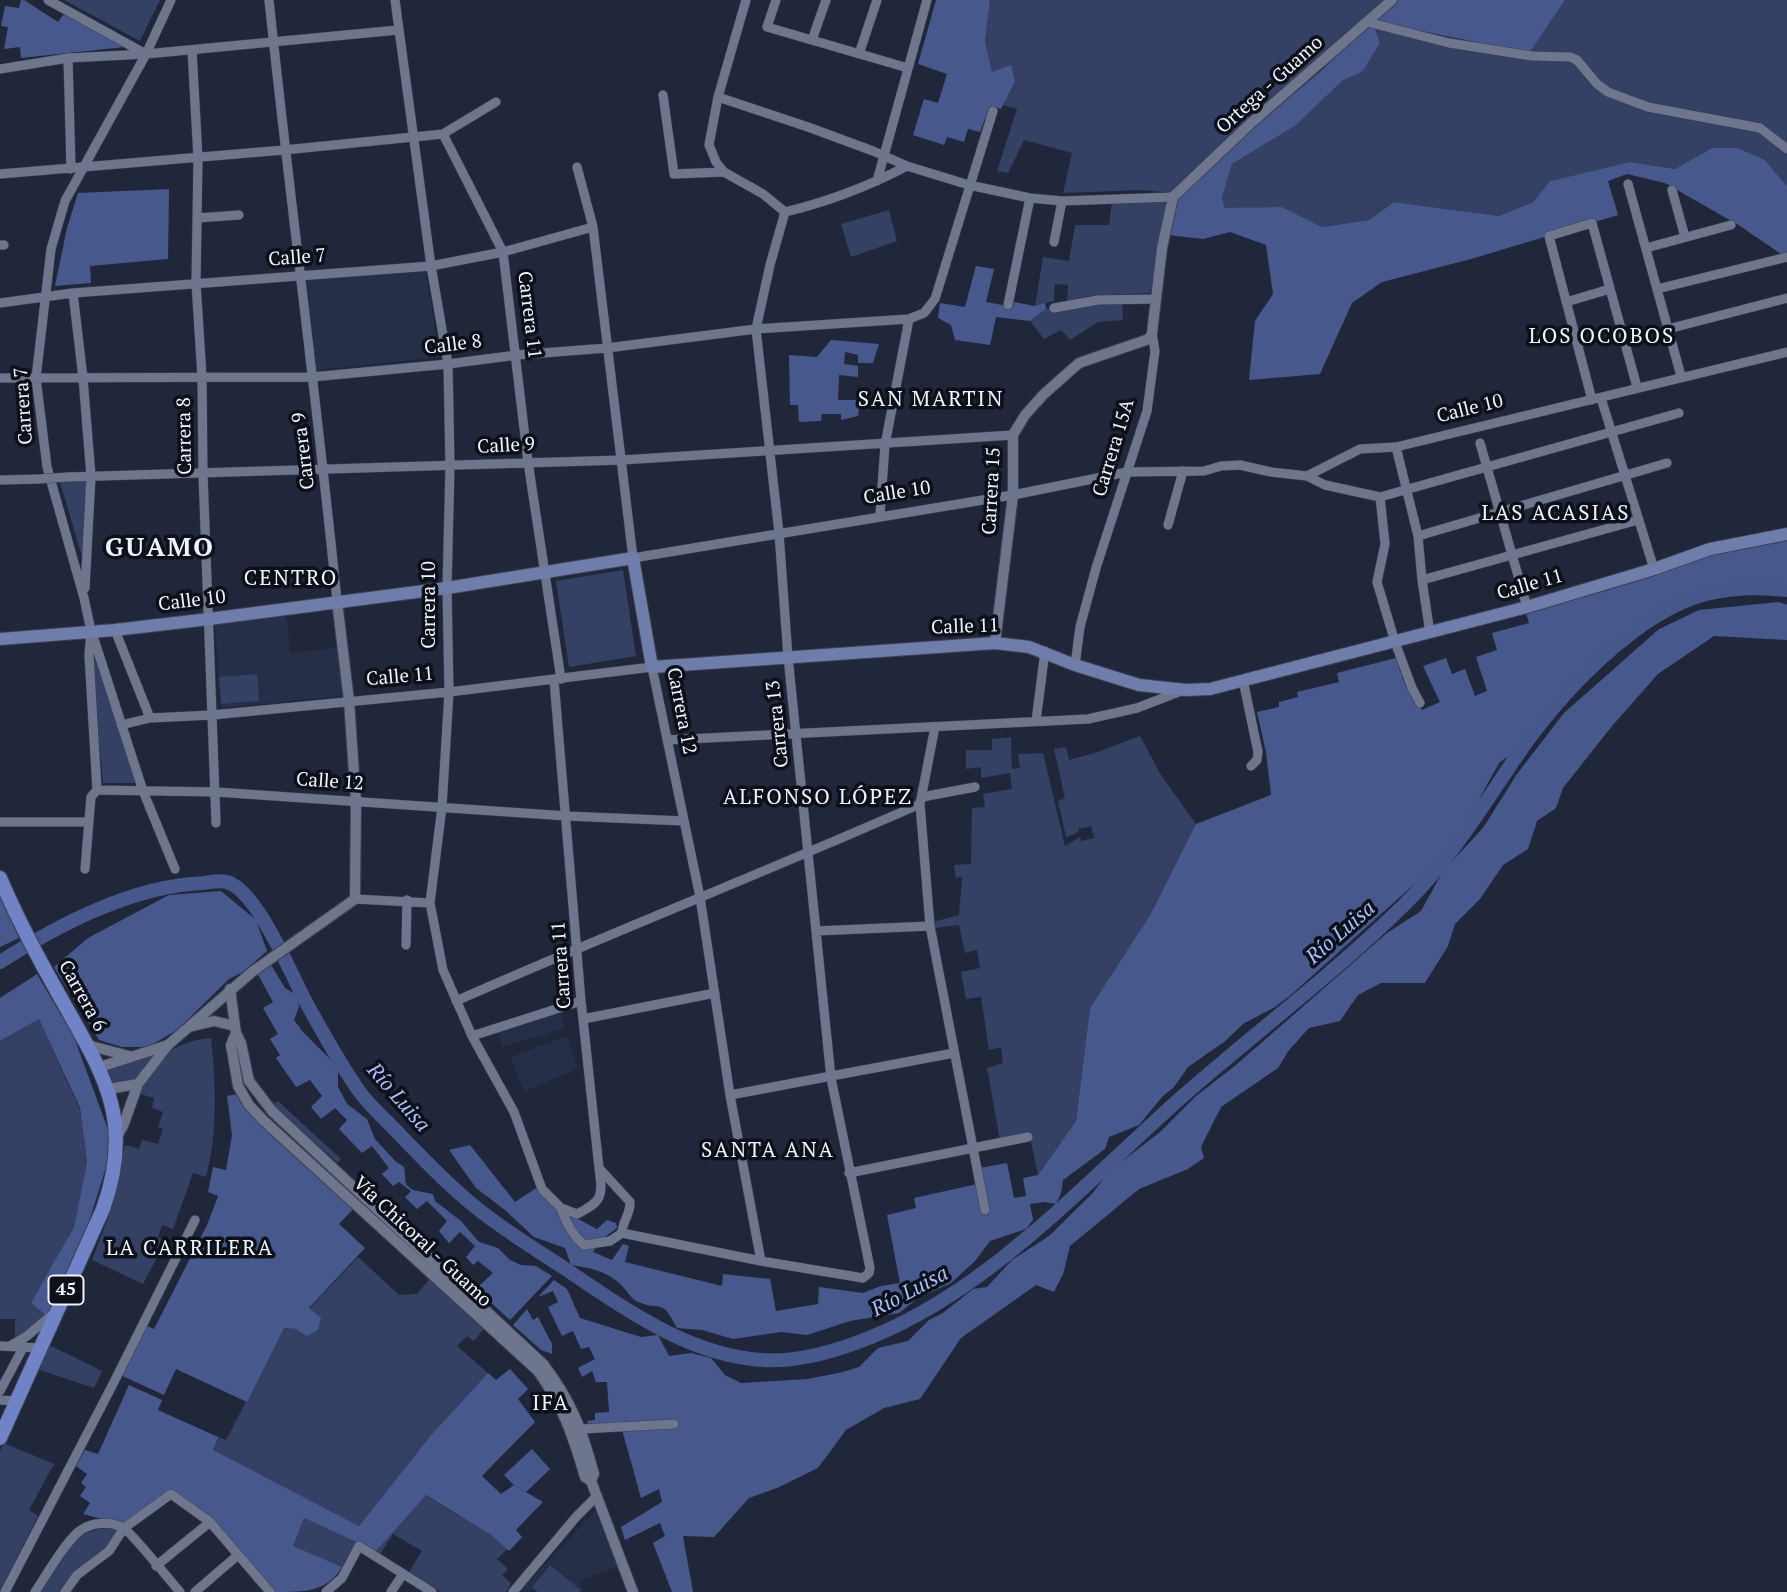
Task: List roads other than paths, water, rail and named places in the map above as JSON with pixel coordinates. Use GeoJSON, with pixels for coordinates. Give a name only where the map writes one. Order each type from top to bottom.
{"type":"FeatureCollection","features":[{"type":"Feature","properties":{"kind":"main road","name":"Calle 11"},"geometry":{"type":"LineString","coordinates":[[652,667],[995,643],[1029,647],[1074,665],[1139,685],[1186,690],[1210,689],[1527,607],[1654,569],[1710,549],[1787,534]]}},
{"type":"Feature","properties":{"kind":"main road","name":"Calle 10"},"geometry":{"type":"LineString","coordinates":[[0,639],[115,630],[447,588],[633,558]]}},
{"type":"Feature","properties":{"kind":"main road","name":"Carrera 12"},"geometry":{"type":"LineString","coordinates":[[633,558],[652,667]]}},
{"type":"Feature","properties":{"kind":"main road","name":"Carrera 6"},"geometry":{"type":"LineString","coordinates":[[0,878],[20,925],[100,1067],[108,1089],[116,1138]]}},
{"type":"Feature","properties":{"kind":"main road","name":"45"},"geometry":{"type":"LineString","coordinates":[[0,1438],[107,1195],[112,1178],[116,1138]]}},
{"type":"Feature","properties":{"kind":"street","name":"Carrera 7"},"geometry":{"type":"LineString","coordinates":[[97,790],[89,655],[91,631],[47,467],[36,378],[51,249],[65,201],[146,54],[171,0]]}},
{"type":"Feature","properties":{"kind":"street","name":"Carrera 9"},"geometry":{"type":"LineString","coordinates":[[269,0],[284,150],[324,468],[349,701],[356,802],[355,899]]}},
{"type":"Feature","properties":{"kind":"street","name":"Carrera 10"},"geometry":{"type":"LineString","coordinates":[[395,0],[447,364],[450,466],[447,588],[449,692],[442,807],[430,903],[443,970],[456,1001],[514,1112],[542,1189],[561,1208]]}},
{"type":"Feature","properties":{"kind":"street"},"geometry":{"type":"LineString","coordinates":[[746,0],[718,97],[709,145],[716,162],[724,172],[763,194],[785,212],[808,207],[877,181],[907,166]]}},
{"type":"Feature","properties":{"kind":"street"},"geometry":{"type":"LineString","coordinates":[[776,0],[767,27],[908,68]]}},
{"type":"Feature","properties":{"kind":"street"},"geometry":{"type":"LineString","coordinates":[[813,40],[826,0]]}},
{"type":"Feature","properties":{"kind":"street"},"geometry":{"type":"LineString","coordinates":[[859,54],[877,0]]}},
{"type":"Feature","properties":{"kind":"street"},"geometry":{"type":"LineString","coordinates":[[877,181],[927,0]]}},
{"type":"Feature","properties":{"kind":"street","name":"Ortega - Guamo"},"geometry":{"type":"LineString","coordinates":[[1173,197],[1251,123],[1392,0]]}},
{"type":"Feature","properties":{"kind":"street"},"geometry":{"type":"LineString","coordinates":[[54,2],[146,54]]}},
{"type":"Feature","properties":{"kind":"street"},"geometry":{"type":"LineString","coordinates":[[1367,22],[1449,43],[1532,56],[1570,57],[1577,60],[1597,84],[1608,92],[1648,107],[1760,128],[1787,149]]}},
{"type":"Feature","properties":{"kind":"street"},"geometry":{"type":"LineString","coordinates":[[0,69],[68,58],[146,54],[398,30]]}},
{"type":"Feature","properties":{"kind":"street","name":"Carrera 8"},"geometry":{"type":"LineString","coordinates":[[192,50],[198,158],[196,283],[202,377],[216,823]]}},
{"type":"Feature","properties":{"kind":"street"},"geometry":{"type":"LineString","coordinates":[[68,58],[71,169]]}},
{"type":"Feature","properties":{"kind":"street"},"geometry":{"type":"LineString","coordinates":[[663,95],[674,174],[724,172]]}},
{"type":"Feature","properties":{"kind":"street"},"geometry":{"type":"LineString","coordinates":[[718,97],[808,127],[907,166],[969,185],[1030,198],[1062,201],[1173,197]]}},
{"type":"Feature","properties":{"kind":"street"},"geometry":{"type":"LineString","coordinates":[[0,174],[443,134],[496,102]]}},
{"type":"Feature","properties":{"kind":"street"},"geometry":{"type":"LineString","coordinates":[[880,515],[885,445],[909,320],[924,313],[935,299],[993,111]]}},
{"type":"Feature","properties":{"kind":"street","name":"Carrera 11"},"geometry":{"type":"LineString","coordinates":[[443,134],[503,252],[558,680],[581,1001],[602,1191],[593,1206],[577,1214],[561,1208]]}},
{"type":"Feature","properties":{"kind":"street","name":"Carrera 12"},"geometry":{"type":"LineString","coordinates":[[577,167],[593,227],[633,558]]}},
{"type":"Feature","properties":{"kind":"street"},"geometry":{"type":"LineString","coordinates":[[1628,184],[1681,376]]}},
{"type":"Feature","properties":{"kind":"street"},"geometry":{"type":"LineString","coordinates":[[1672,190],[1685,237]]}},
{"type":"Feature","properties":{"kind":"street","name":"Carrera 15A"},"geometry":{"type":"LineString","coordinates":[[1074,665],[1080,627],[1096,568],[1147,411],[1155,351],[1152,333],[1162,248],[1173,197]]}},
{"type":"Feature","properties":{"kind":"street"},"geometry":{"type":"LineString","coordinates":[[1008,305],[1030,198]]}},
{"type":"Feature","properties":{"kind":"street"},"geometry":{"type":"LineString","coordinates":[[1054,242],[1062,201]]}},
{"type":"Feature","properties":{"kind":"street","name":"Carrera 13"},"geometry":{"type":"LineString","coordinates":[[761,1261],[863,1278],[870,1268],[831,1078],[788,657],[779,533],[756,329],[785,212]]}},
{"type":"Feature","properties":{"kind":"street"},"geometry":{"type":"LineString","coordinates":[[197,218],[239,215]]}},
{"type":"Feature","properties":{"kind":"street"},"geometry":{"type":"LineString","coordinates":[[1637,387],[1592,222],[1549,236],[1596,399],[1611,432],[1654,569]]}},
{"type":"Feature","properties":{"kind":"street"},"geometry":{"type":"LineString","coordinates":[[1646,248],[1731,225]]}},
{"type":"Feature","properties":{"kind":"street","name":"Calle 7"},"geometry":{"type":"LineString","coordinates":[[0,303],[73,293],[431,266],[503,252],[593,227]]}},
{"type":"Feature","properties":{"kind":"street"},"geometry":{"type":"LineString","coordinates":[[1657,289],[1787,257]]}},
{"type":"Feature","properties":{"kind":"street"},"geometry":{"type":"LineString","coordinates":[[1566,302],[1610,289]]}},
{"type":"Feature","properties":{"kind":"street"},"geometry":{"type":"LineString","coordinates":[[73,293],[91,476],[84,598]]}},
{"type":"Feature","properties":{"kind":"street"},"geometry":{"type":"LineString","coordinates":[[1668,329],[1787,298]]}},
{"type":"Feature","properties":{"kind":"street"},"geometry":{"type":"LineString","coordinates":[[1054,308],[1098,300],[1156,299]]}},
{"type":"Feature","properties":{"kind":"street","name":"Calle 8"},"geometry":{"type":"LineString","coordinates":[[0,378],[313,377],[607,348],[756,329],[909,320]]}},
{"type":"Feature","properties":{"kind":"street","name":"Carrera 15"},"geometry":{"type":"LineString","coordinates":[[995,643],[1013,495],[1013,435],[1044,394],[1079,363],[1144,342],[1152,333]]}},
{"type":"Feature","properties":{"kind":"street","name":"Calle 10"},"geometry":{"type":"LineString","coordinates":[[633,558],[1013,495],[1127,472],[1204,471],[1221,466],[1240,465],[1307,476],[1360,449],[1396,447],[1787,352]]}},
{"type":"Feature","properties":{"kind":"street"},"geometry":{"type":"LineString","coordinates":[[1307,476],[1325,485],[1380,497],[1679,413]]}},
{"type":"Feature","properties":{"kind":"street","name":"Calle 9"},"geometry":{"type":"LineString","coordinates":[[0,480],[622,460],[1013,435]]}},
{"type":"Feature","properties":{"kind":"street"},"geometry":{"type":"LineString","coordinates":[[1480,443],[1527,607]]}},
{"type":"Feature","properties":{"kind":"street"},"geometry":{"type":"LineString","coordinates":[[1396,447],[1418,536],[1430,633]]}},
{"type":"Feature","properties":{"kind":"street"},"geometry":{"type":"LineString","coordinates":[[1418,536],[1667,463]]}},
{"type":"Feature","properties":{"kind":"street"},"geometry":{"type":"LineString","coordinates":[[1168,525],[1182,471]]}},
{"type":"Feature","properties":{"kind":"street"},"geometry":{"type":"LineString","coordinates":[[1380,497],[1385,544],[1377,582],[1395,642],[1420,703]]}},
{"type":"Feature","properties":{"kind":"street"},"geometry":{"type":"LineString","coordinates":[[1422,580],[1638,520]]}},
{"type":"Feature","properties":{"kind":"street"},"geometry":{"type":"LineString","coordinates":[[115,630],[150,718]]}},
{"type":"Feature","properties":{"kind":"street"},"geometry":{"type":"LineString","coordinates":[[91,631],[144,791],[175,869]]}},
{"type":"Feature","properties":{"kind":"street"},"geometry":{"type":"LineString","coordinates":[[1036,721],[1045,652]]}},
{"type":"Feature","properties":{"kind":"street","name":"Carrera 12"},"geometry":{"type":"LineString","coordinates":[[652,667],[700,897],[730,1096],[761,1261]]}},
{"type":"Feature","properties":{"kind":"street","name":"Calle 11"},"geometry":{"type":"LineString","coordinates":[[121,725],[150,718],[212,715],[449,692],[652,667]]}},
{"type":"Feature","properties":{"kind":"street"},"geometry":{"type":"LineString","coordinates":[[1243,680],[1258,752],[1257,760],[1251,766]]}},
{"type":"Feature","properties":{"kind":"street"},"geometry":{"type":"LineString","coordinates":[[667,740],[1088,719],[1137,708],[1186,690]]}},
{"type":"Feature","properties":{"kind":"street"},"geometry":{"type":"LineString","coordinates":[[935,727],[921,801],[930,926],[985,1210]]}},
{"type":"Feature","properties":{"kind":"street"},"geometry":{"type":"LineString","coordinates":[[456,1001],[578,947],[809,853],[921,801],[975,787]]}},
{"type":"Feature","properties":{"kind":"street"},"geometry":{"type":"LineString","coordinates":[[85,869],[90,796],[97,790]]}},
{"type":"Feature","properties":{"kind":"street","name":"Calle 12"},"geometry":{"type":"LineString","coordinates":[[97,790],[216,792],[568,817],[684,821]]}},
{"type":"Feature","properties":{"kind":"street"},"geometry":{"type":"LineString","coordinates":[[1,820],[88,822]]}},
{"type":"Feature","properties":{"kind":"street"},"geometry":{"type":"LineString","coordinates":[[116,1138],[138,1084],[168,1045],[252,972],[355,899],[430,903]]}},
{"type":"Feature","properties":{"kind":"street"},"geometry":{"type":"LineString","coordinates":[[406,945],[407,900]]}},
{"type":"Feature","properties":{"kind":"street"},"geometry":{"type":"LineString","coordinates":[[816,931],[930,926]]}},
{"type":"Feature","properties":{"kind":"street","name":"Vía Chicoral - Guamo"},"geometry":{"type":"LineString","coordinates":[[230,989],[235,1029],[241,1043],[249,1081],[259,1098],[340,1183],[523,1352],[544,1365],[562,1389],[594,1475],[591,1481],[596,1497],[633,1592]]}},
{"type":"Feature","properties":{"kind":"street"},"geometry":{"type":"LineString","coordinates":[[583,1019],[715,993]]}},
{"type":"Feature","properties":{"kind":"street"},"geometry":{"type":"LineString","coordinates":[[472,1036],[581,1001]]}},
{"type":"Feature","properties":{"kind":"street"},"geometry":{"type":"LineString","coordinates":[[189,1028],[207,1022],[226,1023],[235,1029]]}},
{"type":"Feature","properties":{"kind":"street"},"geometry":{"type":"LineString","coordinates":[[87,1045],[129,1056]]}},
{"type":"Feature","properties":{"kind":"street"},"geometry":{"type":"LineString","coordinates":[[100,1067],[168,1045]]}},
{"type":"Feature","properties":{"kind":"street"},"geometry":{"type":"LineString","coordinates":[[730,1096],[954,1053]]}},
{"type":"Feature","properties":{"kind":"street"},"geometry":{"type":"LineString","coordinates":[[108,1089],[138,1084]]}},
{"type":"Feature","properties":{"kind":"street"},"geometry":{"type":"LineString","coordinates":[[849,1173],[1028,1138]]}},
{"type":"Feature","properties":{"kind":"street"},"geometry":{"type":"LineString","coordinates":[[599,1168],[630,1202],[622,1223],[622,1233]]}},
{"type":"Feature","properties":{"kind":"street"},"geometry":{"type":"LineString","coordinates":[[561,1208],[565,1222],[584,1245],[610,1241],[622,1233],[761,1261]]}},
{"type":"Feature","properties":{"kind":"street"},"geometry":{"type":"LineString","coordinates":[[5,1592],[98,1415],[195,1220]]}},
{"type":"Feature","properties":{"kind":"street"},"geometry":{"type":"LineString","coordinates":[[5,1346],[27,1336],[58,1309]]}},
{"type":"Feature","properties":{"kind":"street"},"geometry":{"type":"LineString","coordinates":[[5,1346],[41,1348]]}},
{"type":"Feature","properties":{"kind":"street"},"geometry":{"type":"LineString","coordinates":[[0,1391],[23,1346]]}},
{"type":"Feature","properties":{"kind":"street"},"geometry":{"type":"LineString","coordinates":[[0,1400],[16,1401]]}},
{"type":"Feature","properties":{"kind":"street"},"geometry":{"type":"LineString","coordinates":[[577,1426],[674,1424]]}},
{"type":"Feature","properties":{"kind":"street"},"geometry":{"type":"LineString","coordinates":[[65,1592],[77,1575],[109,1551],[124,1528],[171,1494],[211,1522],[269,1592]]}},
{"type":"Feature","properties":{"kind":"street"},"geometry":{"type":"LineString","coordinates":[[513,1592],[596,1497]]}},
{"type":"Feature","properties":{"kind":"street"},"geometry":{"type":"LineString","coordinates":[[156,1566],[211,1522]]}},
{"type":"Feature","properties":{"kind":"street"},"geometry":{"type":"LineString","coordinates":[[35,1592],[60,1553],[77,1533],[88,1526],[103,1524],[124,1528],[180,1592]]}},
{"type":"Feature","properties":{"kind":"street"},"geometry":{"type":"LineString","coordinates":[[326,1592],[342,1578],[359,1546],[432,1592]]}},
{"type":"Feature","properties":{"kind":"street"},"geometry":{"type":"LineString","coordinates":[[195,1592],[238,1555]]}},
{"type":"Feature","properties":{"kind":"street"},"geometry":{"type":"LineString","coordinates":[[391,1592],[403,1574]]}},
{"type":"Feature","properties":{"kind":"waterway","name":"Río Luisa"},"geometry":{"type":"LineString","coordinates":[[0,962],[72,921],[124,899],[177,886],[227,882],[239,889],[262,918],[320,1028],[362,1095],[433,1168],[476,1207],[610,1299],[682,1339],[734,1356],[762,1360],[808,1356],[853,1344],[901,1324],[988,1269],[1069,1201],[1184,1095],[1351,954],[1436,871],[1553,709],[1599,660],[1625,638],[1679,604],[1706,594],[1746,588],[1787,590]]}},
{"type":"Feature","properties":{"kind":"district","name":"LOS OCOBOS"},"geometry":{"type":"Point","coordinates":[1602,337]}},
{"type":"Feature","properties":{"kind":"district","name":"SAN MARTIN"},"geometry":{"type":"Point","coordinates":[931,400]}},
{"type":"Feature","properties":{"kind":"district","name":"LAS ACASIAS"},"geometry":{"type":"Point","coordinates":[1556,514]}},
{"type":"Feature","properties":{"kind":"district","name":"GUAMO"},"geometry":{"type":"Point","coordinates":[160,549]}},
{"type":"Feature","properties":{"kind":"district","name":"CENTRO"},"geometry":{"type":"Point","coordinates":[291,579]}},
{"type":"Feature","properties":{"kind":"district","name":"ALFONSO LÓPEZ"},"geometry":{"type":"Point","coordinates":[818,798]}},
{"type":"Feature","properties":{"kind":"district","name":"SANTA ANA"},"geometry":{"type":"Point","coordinates":[768,1151]}},
{"type":"Feature","properties":{"kind":"district","name":"LA CARRILERA"},"geometry":{"type":"Point","coordinates":[190,1249]}},
{"type":"Feature","properties":{"kind":"district","name":"IFA"},"geometry":{"type":"Point","coordinates":[551,1404]}}]}
